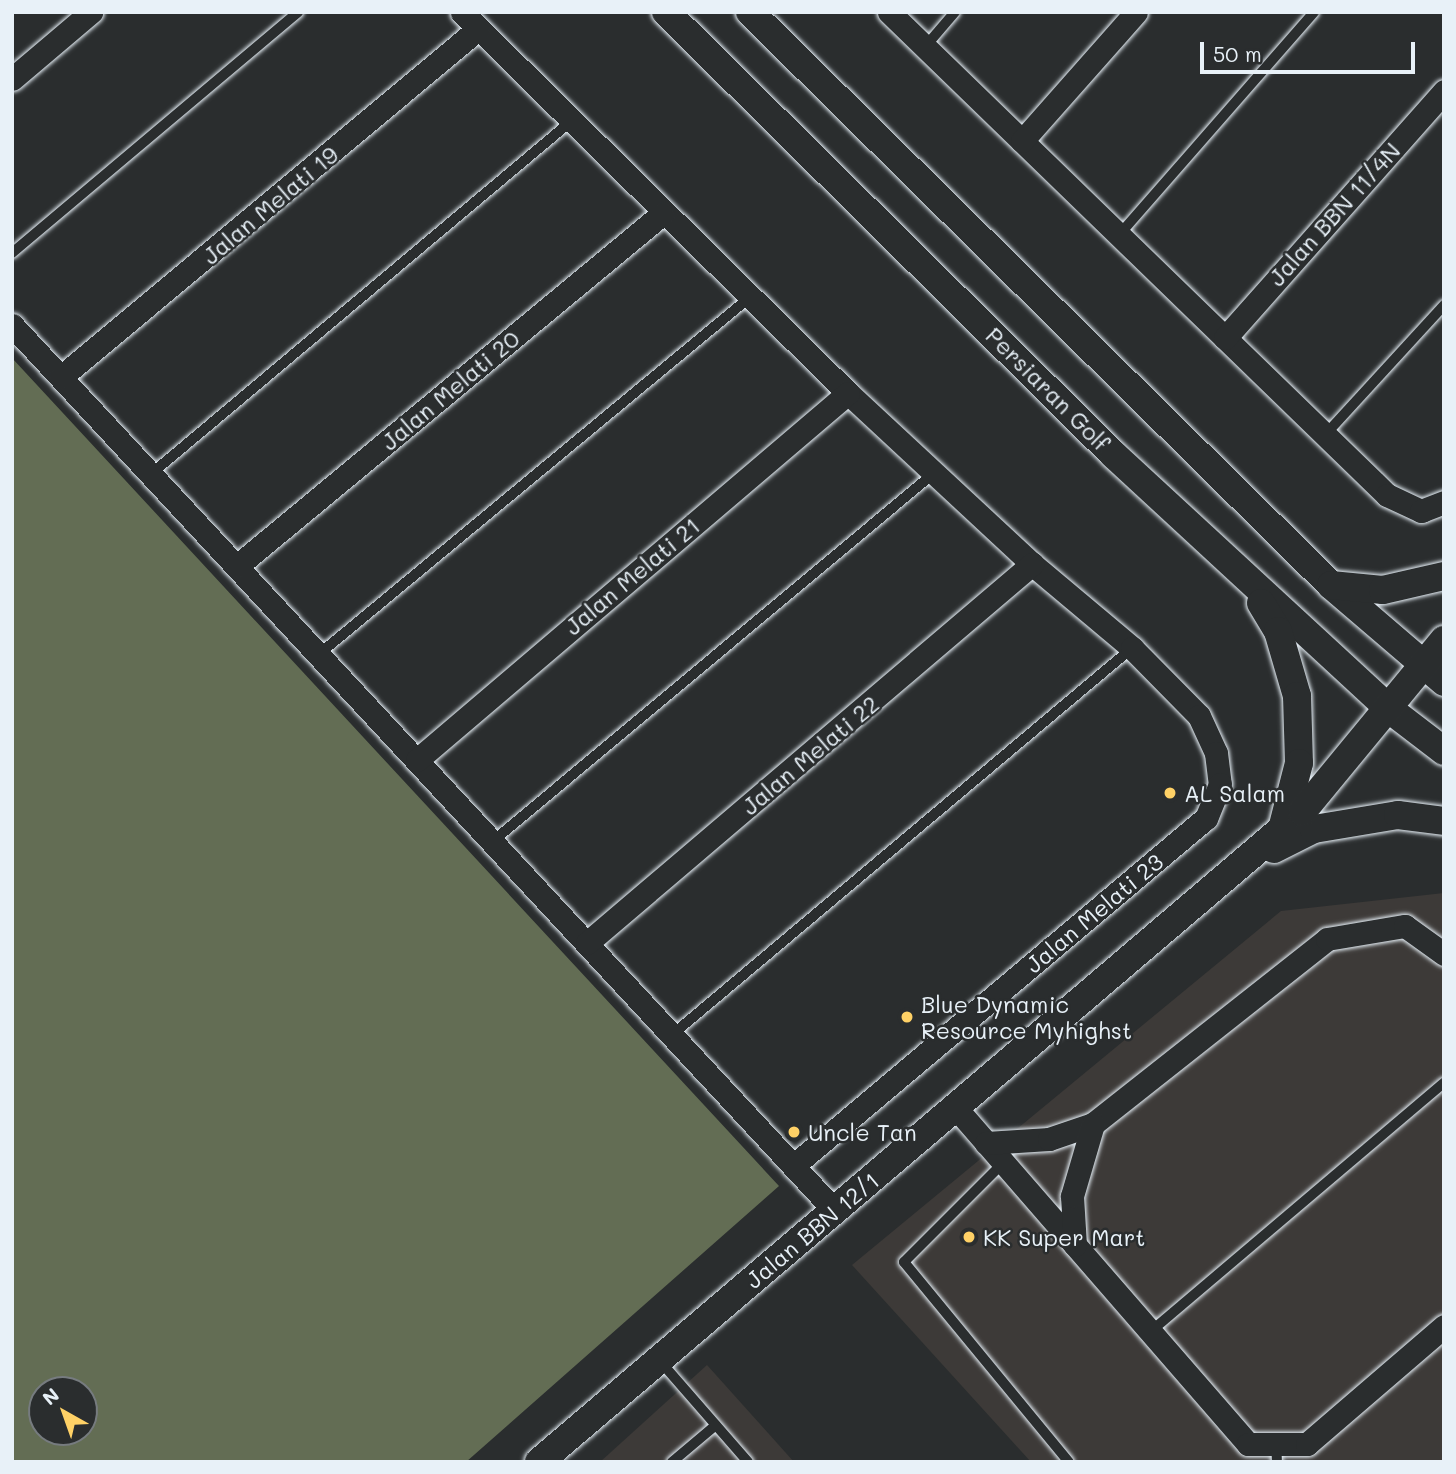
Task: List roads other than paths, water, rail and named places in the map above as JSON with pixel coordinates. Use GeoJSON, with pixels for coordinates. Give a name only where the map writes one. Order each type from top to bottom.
{"type":"FeatureCollection","features":[{"type":"Feature","properties":{"kind":"street"},"geometry":{"type":"LineString","coordinates":[[12,79],[91,12]]}},
{"type":"Feature","properties":{"kind":"street","name":"Jalan Melati 23"},"geometry":{"type":"LineString","coordinates":[[462,12],[569,123],[848,393],[1032,565],[1132,648],[1199,716],[1216,753],[1220,784],[1206,818],[793,1166]]}},
{"type":"Feature","properties":{"kind":"street","name":"Persiaran Golf"},"geometry":{"type":"LineString","coordinates":[[666,12],[1114,455],[1389,709],[1444,751]]}},
{"type":"Feature","properties":{"kind":"street"},"geometry":{"type":"LineString","coordinates":[[750,12],[1331,585],[1434,674]]}},
{"type":"Feature","properties":{"kind":"street"},"geometry":{"type":"LineString","coordinates":[[889,12],[1387,495],[1421,511],[1444,502]]}},
{"type":"Feature","properties":{"kind":"street"},"geometry":{"type":"LineString","coordinates":[[1022,141],[1136,12]]}},
{"type":"Feature","properties":{"kind":"street","name":"Jalan Melati 19"},"geometry":{"type":"LineString","coordinates":[[61,377],[478,29]]}},
{"type":"Feature","properties":{"kind":"street","name":"Jalan BBN 11/4N"},"geometry":{"type":"LineString","coordinates":[[1225,338],[1444,91]]}},
{"type":"Feature","properties":{"kind":"street","name":"Jalan Melati 20"},"geometry":{"type":"LineString","coordinates":[[237,566],[662,214]]}},
{"type":"Feature","properties":{"kind":"street"},"geometry":{"type":"LineString","coordinates":[[12,325],[835,1211]]}},
{"type":"Feature","properties":{"kind":"street","name":"Jalan Melati 21"},"geometry":{"type":"LineString","coordinates":[[417,760],[848,393]]}},
{"type":"Feature","properties":{"kind":"street","name":"Jalan Melati 22"},"geometry":{"type":"LineString","coordinates":[[587,943],[1032,565]]}},
{"type":"Feature","properties":{"kind":"street"},"geometry":{"type":"LineString","coordinates":[[1243,574],[1278,631],[1297,696],[1299,763],[1282,828]]}},
{"type":"Feature","properties":{"kind":"street"},"geometry":{"type":"LineString","coordinates":[[1331,585],[1383,590],[1444,576]]}},
{"type":"Feature","properties":{"kind":"street","name":"Jalan BBN 12/1"},"geometry":{"type":"LineString","coordinates":[[538,1462],[1282,828],[1389,709],[1434,674],[1444,640]]}},
{"type":"Feature","properties":{"kind":"street"},"geometry":{"type":"LineString","coordinates":[[1237,867],[1314,830],[1398,815],[1444,821]]}},
{"type":"Feature","properties":{"kind":"street"},"geometry":{"type":"LineString","coordinates":[[986,1143],[1049,1139],[1093,1124],[1327,939],[1405,926],[1444,954]]}},
{"type":"Feature","properties":{"kind":"street"},"geometry":{"type":"LineString","coordinates":[[956,1108],[1248,1444],[1277,1453],[1307,1444],[1444,1326]]}},
{"type":"Feature","properties":{"kind":"street"},"geometry":{"type":"LineString","coordinates":[[1075,1245],[1072,1196],[1093,1124]]}},
{"type":"Feature","properties":{"kind":"lane"},"geometry":{"type":"LineString","coordinates":[[12,253],[298,12]]}},
{"type":"Feature","properties":{"kind":"lane"},"geometry":{"type":"LineString","coordinates":[[925,47],[956,12]]}},
{"type":"Feature","properties":{"kind":"lane"},"geometry":{"type":"LineString","coordinates":[[1119,235],[1314,12]]}},
{"type":"Feature","properties":{"kind":"lane"},"geometry":{"type":"LineString","coordinates":[[151,474],[569,123]]}},
{"type":"Feature","properties":{"kind":"lane"},"geometry":{"type":"LineString","coordinates":[[318,655],[749,298]]}},
{"type":"Feature","properties":{"kind":"lane"},"geometry":{"type":"LineString","coordinates":[[1325,435],[1444,305]]}},
{"type":"Feature","properties":{"kind":"lane"},"geometry":{"type":"LineString","coordinates":[[493,841],[934,473]]}},
{"type":"Feature","properties":{"kind":"lane"},"geometry":{"type":"LineString","coordinates":[[673,1034],[1132,648]]}},
{"type":"Feature","properties":{"kind":"lane"},"geometry":{"type":"LineString","coordinates":[[1150,1332],[1444,1083]]}},
{"type":"Feature","properties":{"kind":"lane"},"geometry":{"type":"LineString","coordinates":[[1003,1163],[904,1262],[1069,1462]]}},
{"type":"Feature","properties":{"kind":"lane"},"geometry":{"type":"LineString","coordinates":[[659,1359],[748,1462]]}},
{"type":"Feature","properties":{"kind":"lane"},"geometry":{"type":"LineString","coordinates":[[672,1462],[716,1425]]}},
{"type":"Feature","properties":{"kind":"place","name":"AL Salam"},"geometry":{"type":"Point","coordinates":[1170,793]}},
{"type":"Feature","properties":{"kind":"place","name":"Blue Dynamic Resource Myhighst"},"geometry":{"type":"Point","coordinates":[907,1017]}},
{"type":"Feature","properties":{"kind":"place","name":"Uncle Tan"},"geometry":{"type":"Point","coordinates":[794,1132]}},
{"type":"Feature","properties":{"kind":"place","name":"KK Super Mart"},"geometry":{"type":"Point","coordinates":[969,1237]}}]}
